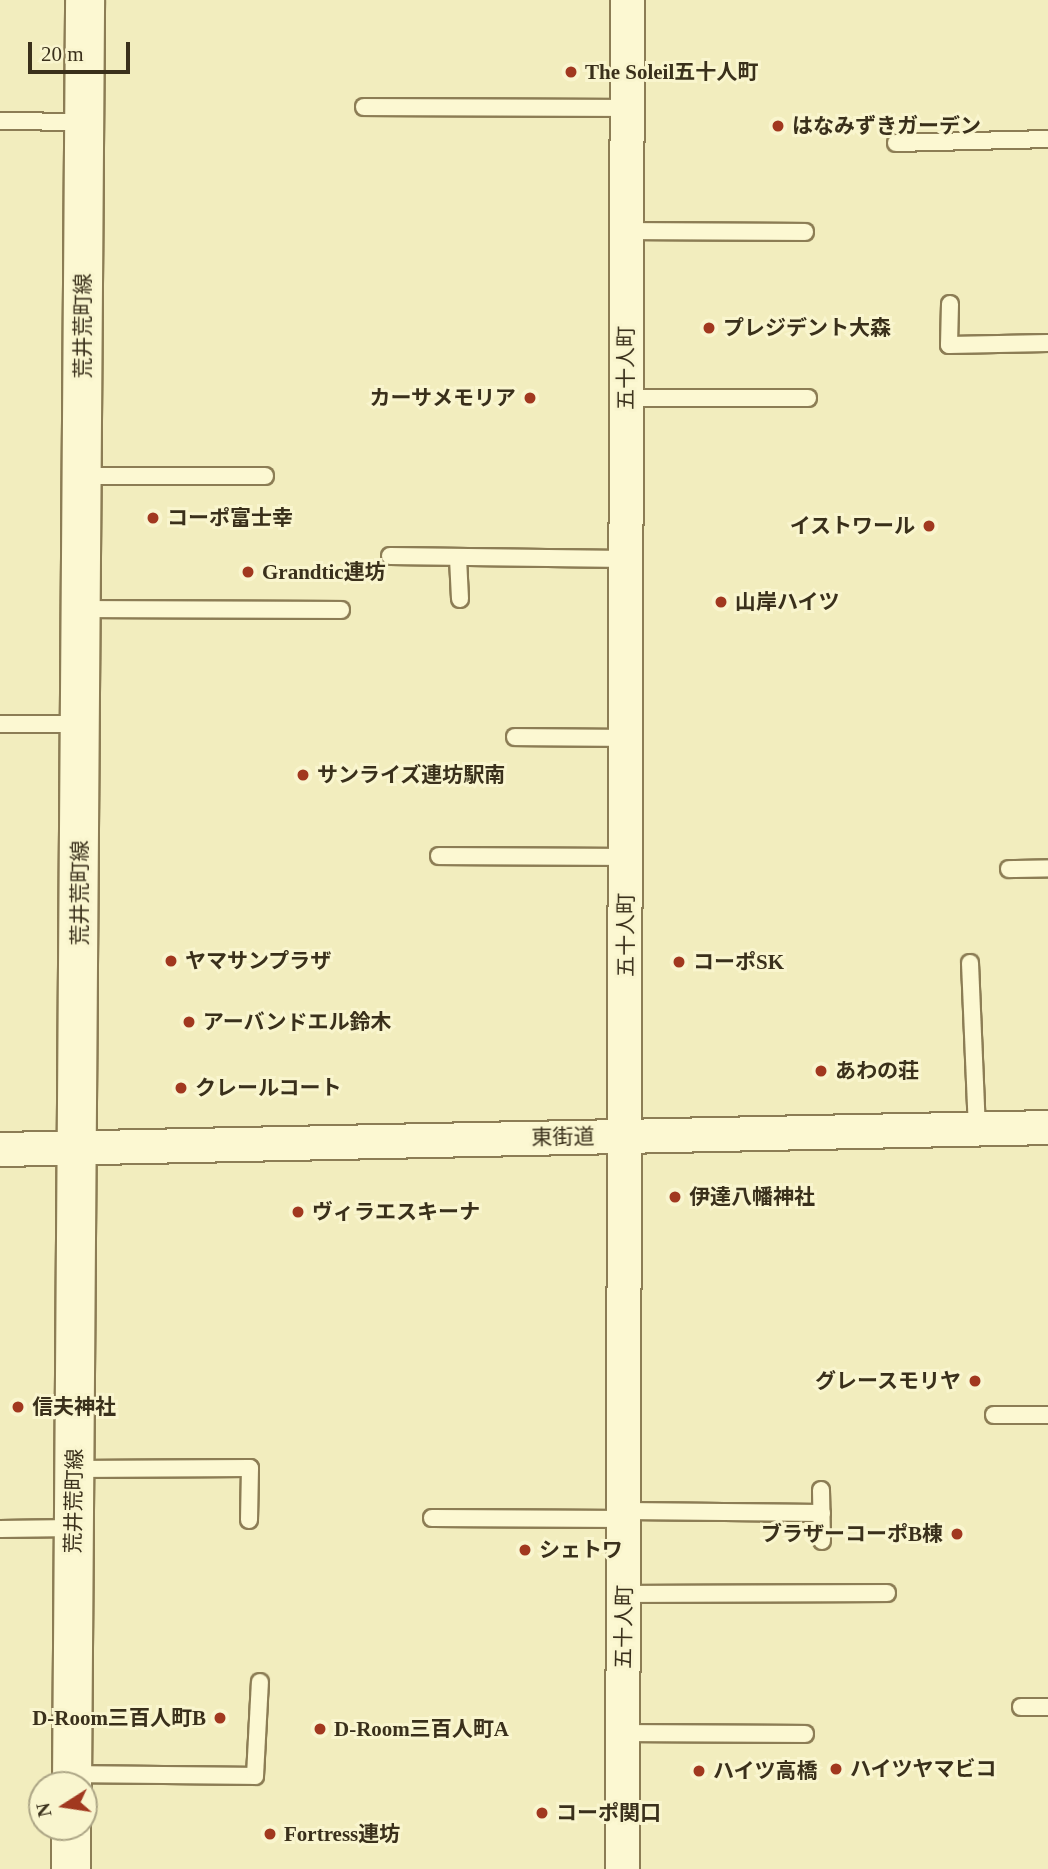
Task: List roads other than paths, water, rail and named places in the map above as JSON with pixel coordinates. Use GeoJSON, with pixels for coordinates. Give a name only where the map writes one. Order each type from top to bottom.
{"type":"FeatureCollection","features":[{"type":"Feature","properties":{"kind":"main road","name":"荒井荒町線"},"geometry":{"type":"LineString","coordinates":[[72,1771],[79,1148],[85,0]]}},
{"type":"Feature","properties":{"kind":"main road"},"geometry":{"type":"LineString","coordinates":[[71,1841],[71,1869]]}},
{"type":"Feature","properties":{"kind":"street","name":"五十人町"},"geometry":{"type":"LineString","coordinates":[[622,1869],[626,1515],[626,0]]}},
{"type":"Feature","properties":{"kind":"street","name":"東街道"},"geometry":{"type":"LineString","coordinates":[[0,1149],[1048,1128]]}},
{"type":"Feature","properties":{"kind":"lane"},"geometry":{"type":"LineString","coordinates":[[364,107],[627,108]]}},
{"type":"Feature","properties":{"kind":"lane"},"geometry":{"type":"LineString","coordinates":[[0,121],[84,122]]}},
{"type":"Feature","properties":{"kind":"lane"},"geometry":{"type":"LineString","coordinates":[[896,143],[1048,139]]}},
{"type":"Feature","properties":{"kind":"lane"},"geometry":{"type":"LineString","coordinates":[[626,231],[805,232]]}},
{"type":"Feature","properties":{"kind":"lane"},"geometry":{"type":"LineString","coordinates":[[950,304],[949,345],[1048,343]]}},
{"type":"Feature","properties":{"kind":"lane"},"geometry":{"type":"LineString","coordinates":[[627,398],[808,398]]}},
{"type":"Feature","properties":{"kind":"lane"},"geometry":{"type":"LineString","coordinates":[[82,476],[265,476]]}},
{"type":"Feature","properties":{"kind":"lane"},"geometry":{"type":"LineString","coordinates":[[390,556],[626,559]]}},
{"type":"Feature","properties":{"kind":"lane"},"geometry":{"type":"LineString","coordinates":[[458,558],[460,599]]}},
{"type":"Feature","properties":{"kind":"lane"},"geometry":{"type":"LineString","coordinates":[[81,609],[341,610]]}},
{"type":"Feature","properties":{"kind":"lane"},"geometry":{"type":"LineString","coordinates":[[0,724],[81,724]]}},
{"type":"Feature","properties":{"kind":"lane"},"geometry":{"type":"LineString","coordinates":[[515,737],[626,738]]}},
{"type":"Feature","properties":{"kind":"lane"},"geometry":{"type":"LineString","coordinates":[[439,856],[626,857]]}},
{"type":"Feature","properties":{"kind":"lane"},"geometry":{"type":"LineString","coordinates":[[1009,869],[1048,868]]}},
{"type":"Feature","properties":{"kind":"lane"},"geometry":{"type":"LineString","coordinates":[[970,963],[976,1129]]}},
{"type":"Feature","properties":{"kind":"lane"},"geometry":{"type":"LineString","coordinates":[[994,1415],[1048,1415]]}},
{"type":"Feature","properties":{"kind":"lane"},"geometry":{"type":"LineString","coordinates":[[74,1469],[250,1468],[248,1520]]}},
{"type":"Feature","properties":{"kind":"lane"},"geometry":{"type":"LineString","coordinates":[[821,1490],[822,1541]]}},
{"type":"Feature","properties":{"kind":"lane"},"geometry":{"type":"LineString","coordinates":[[432,1518],[822,1513]]}},
{"type":"Feature","properties":{"kind":"lane"},"geometry":{"type":"LineString","coordinates":[[0,1529],[74,1528]]}},
{"type":"Feature","properties":{"kind":"lane"},"geometry":{"type":"LineString","coordinates":[[625,1594],[887,1592]]}},
{"type":"Feature","properties":{"kind":"lane"},"geometry":{"type":"LineString","coordinates":[[98,1779],[256,1776],[260,1682]]}},
{"type":"Feature","properties":{"kind":"lane"},"geometry":{"type":"LineString","coordinates":[[1021,1707],[1048,1707]]}},
{"type":"Feature","properties":{"kind":"lane"},"geometry":{"type":"LineString","coordinates":[[624,1733],[805,1734]]}},
{"type":"Feature","properties":{"kind":"place","name":"The Soleil五十人町"},"geometry":{"type":"Point","coordinates":[571,72]}},
{"type":"Feature","properties":{"kind":"place","name":"はなみずきガーデン"},"geometry":{"type":"Point","coordinates":[778,126]}},
{"type":"Feature","properties":{"kind":"place","name":"プレジデント大森"},"geometry":{"type":"Point","coordinates":[709,328]}},
{"type":"Feature","properties":{"kind":"place","name":"カーサメモリア"},"geometry":{"type":"Point","coordinates":[530,398]}},
{"type":"Feature","properties":{"kind":"place","name":"コーポ富士幸"},"geometry":{"type":"Point","coordinates":[153,518]}},
{"type":"Feature","properties":{"kind":"place","name":"イストワール"},"geometry":{"type":"Point","coordinates":[929,526]}},
{"type":"Feature","properties":{"kind":"place","name":"Grandtic連坊"},"geometry":{"type":"Point","coordinates":[248,572]}},
{"type":"Feature","properties":{"kind":"place","name":"山岸ハイツ"},"geometry":{"type":"Point","coordinates":[721,602]}},
{"type":"Feature","properties":{"kind":"place","name":"サンライズ連坊駅南"},"geometry":{"type":"Point","coordinates":[303,775]}},
{"type":"Feature","properties":{"kind":"place","name":"ヤマサンプラザ"},"geometry":{"type":"Point","coordinates":[171,961]}},
{"type":"Feature","properties":{"kind":"place","name":"コーポSK"},"geometry":{"type":"Point","coordinates":[679,962]}},
{"type":"Feature","properties":{"kind":"place","name":"アーバンドエル鈴木"},"geometry":{"type":"Point","coordinates":[189,1022]}},
{"type":"Feature","properties":{"kind":"place","name":"あわの荘"},"geometry":{"type":"Point","coordinates":[821,1071]}},
{"type":"Feature","properties":{"kind":"place","name":"クレールコート"},"geometry":{"type":"Point","coordinates":[181,1088]}},
{"type":"Feature","properties":{"kind":"place","name":"伊達八幡神社"},"geometry":{"type":"Point","coordinates":[675,1197]}},
{"type":"Feature","properties":{"kind":"place","name":"ヴィラエスキーナ"},"geometry":{"type":"Point","coordinates":[298,1212]}},
{"type":"Feature","properties":{"kind":"place","name":"グレースモリヤ"},"geometry":{"type":"Point","coordinates":[975,1381]}},
{"type":"Feature","properties":{"kind":"place","name":"信夫神社"},"geometry":{"type":"Point","coordinates":[18,1407]}},
{"type":"Feature","properties":{"kind":"place","name":"ブラザーコーポB棟"},"geometry":{"type":"Point","coordinates":[957,1534]}},
{"type":"Feature","properties":{"kind":"place","name":"シェトワ"},"geometry":{"type":"Point","coordinates":[525,1550]}},
{"type":"Feature","properties":{"kind":"place","name":"D-Room三百人町B"},"geometry":{"type":"Point","coordinates":[220,1718]}},
{"type":"Feature","properties":{"kind":"place","name":"D-Room三百人町A"},"geometry":{"type":"Point","coordinates":[320,1729]}},
{"type":"Feature","properties":{"kind":"place","name":"ハイツヤマビコ"},"geometry":{"type":"Point","coordinates":[836,1769]}},
{"type":"Feature","properties":{"kind":"place","name":"ハイツ高橋"},"geometry":{"type":"Point","coordinates":[699,1771]}},
{"type":"Feature","properties":{"kind":"place","name":"コーポ関口"},"geometry":{"type":"Point","coordinates":[542,1813]}},
{"type":"Feature","properties":{"kind":"place","name":"Fortress連坊"},"geometry":{"type":"Point","coordinates":[270,1834]}}]}
